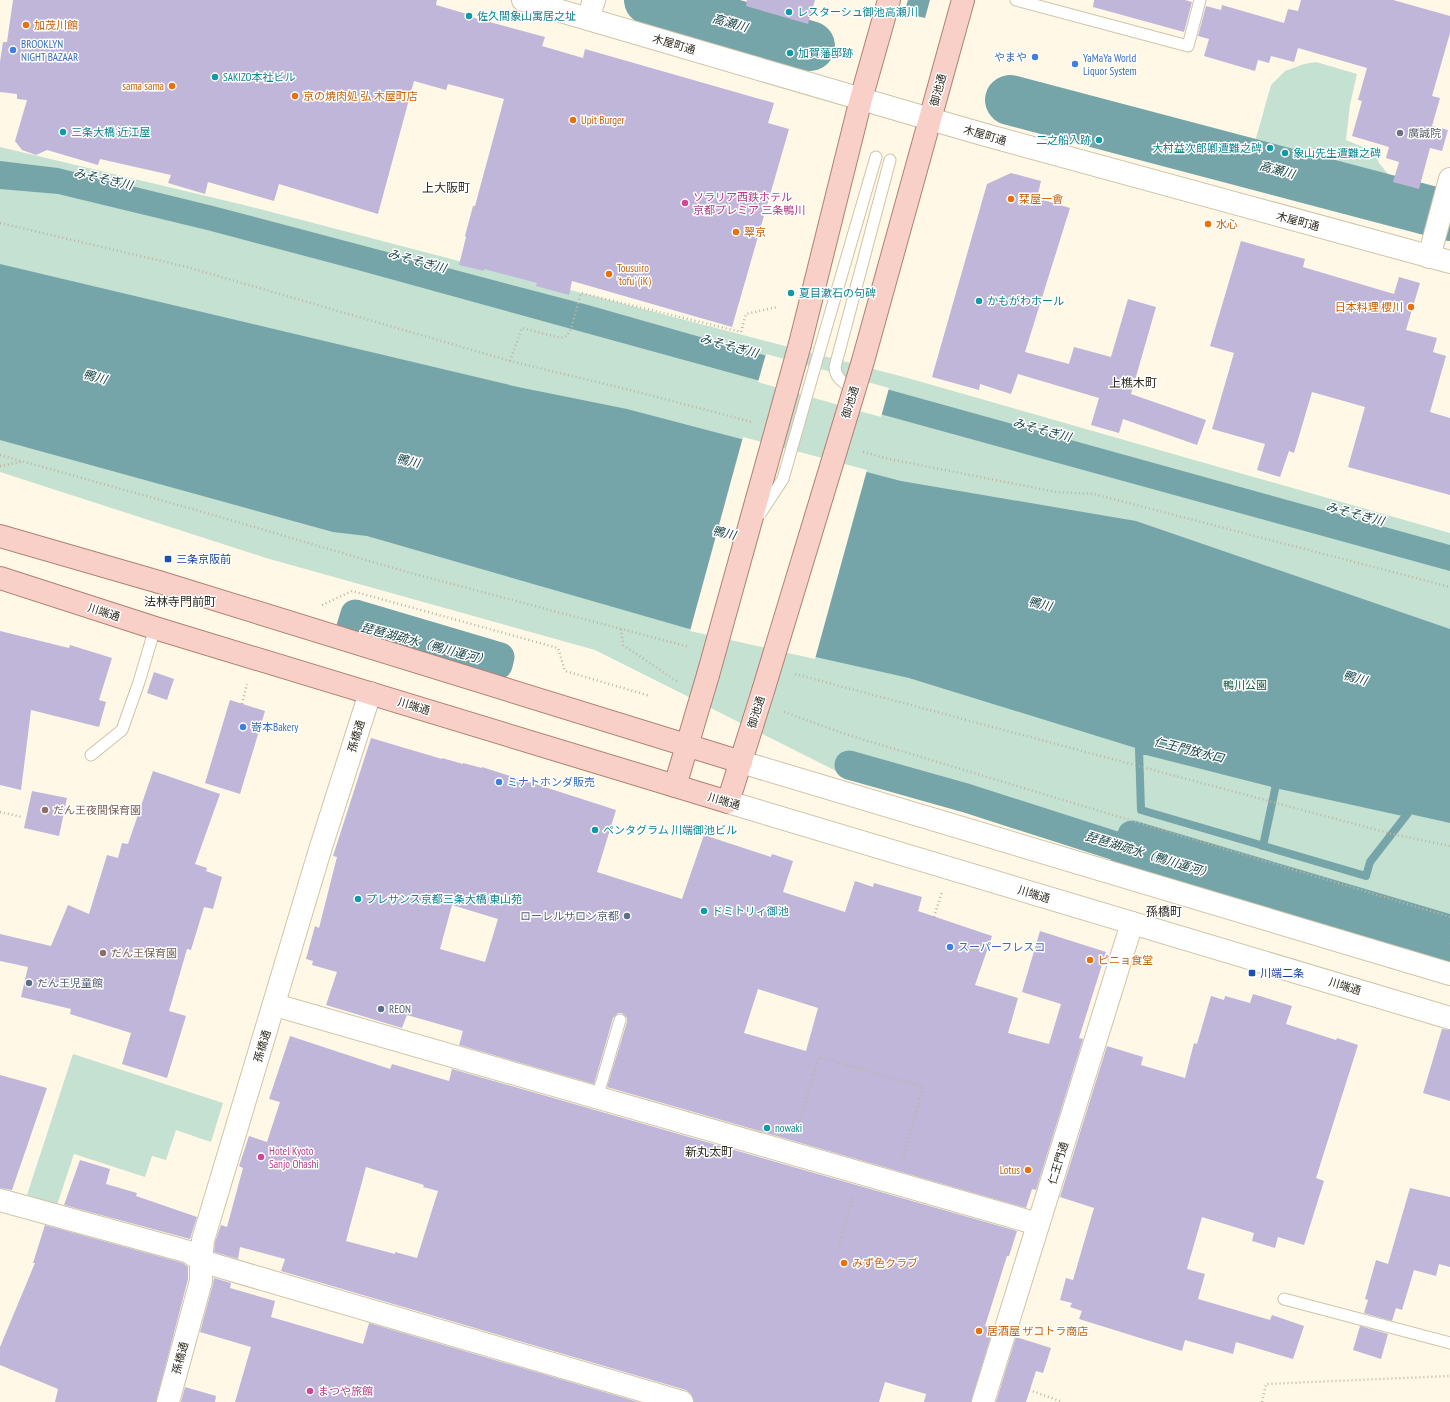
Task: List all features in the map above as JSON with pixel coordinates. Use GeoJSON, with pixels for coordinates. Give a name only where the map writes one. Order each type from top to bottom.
{"type":"FeatureCollection","features":[{"type":"Feature","properties":{"kind":"main road"},"geometry":{"type":"LineString","coordinates":[[676,786],[747,535],[810,347],[862,99],[889,0]]}},
{"type":"Feature","properties":{"kind":"main road","name":"御池通"},"geometry":{"type":"LineString","coordinates":[[728,802],[863,361],[963,0]]}},
{"type":"Feature","properties":{"kind":"main road"},"geometry":{"type":"LineString","coordinates":[[0,536],[159,582],[741,762]]}},
{"type":"Feature","properties":{"kind":"main road","name":"川端通"},"geometry":{"type":"LineString","coordinates":[[0,578],[155,628],[728,802]]}},
{"type":"Feature","properties":{"kind":"street","name":"木屋町通"},"geometry":{"type":"LineString","coordinates":[[522,0],[591,9],[862,99],[1450,262]]}},
{"type":"Feature","properties":{"kind":"street"},"geometry":{"type":"LineString","coordinates":[[1429,257],[1450,179]]}},
{"type":"Feature","properties":{"kind":"street","name":"孫橋通"},"geometry":{"type":"LineString","coordinates":[[168,1402],[201,1281],[203,1240],[370,693]]}},
{"type":"Feature","properties":{"kind":"street"},"geometry":{"type":"LineString","coordinates":[[741,762],[1450,974]]}},
{"type":"Feature","properties":{"kind":"street","name":"川端通"},"geometry":{"type":"LineString","coordinates":[[728,802],[1450,1018]]}},
{"type":"Feature","properties":{"kind":"street","name":"仁王門通"},"geometry":{"type":"LineString","coordinates":[[983,1402],[1132,923]]}},
{"type":"Feature","properties":{"kind":"street"},"geometry":{"type":"LineString","coordinates":[[275,1005],[1038,1224]]}},
{"type":"Feature","properties":{"kind":"street"},"geometry":{"type":"LineString","coordinates":[[0,1200],[189,1252],[201,1261],[682,1402]]}},
{"type":"Feature","properties":{"kind":"lane"},"geometry":{"type":"LineString","coordinates":[[1016,0],[1188,46],[1200,0]]}},
{"type":"Feature","properties":{"kind":"lane"},"geometry":{"type":"LineString","coordinates":[[810,347],[876,156]]}},
{"type":"Feature","properties":{"kind":"lane"},"geometry":{"type":"LineString","coordinates":[[854,389],[840,380],[835,374],[835,367],[890,160]]}},
{"type":"Feature","properties":{"kind":"lane"},"geometry":{"type":"LineString","coordinates":[[91,755],[122,730],[139,682],[155,628]]}},
{"type":"Feature","properties":{"kind":"lane"},"geometry":{"type":"LineString","coordinates":[[597,1098],[620,1020]]}},
{"type":"Feature","properties":{"kind":"lane"},"geometry":{"type":"LineString","coordinates":[[1284,1299],[1450,1343]]}},
{"type":"Feature","properties":{"kind":"path"},"geometry":{"type":"LineString","coordinates":[[0,223],[187,267],[510,361],[634,391],[754,423]]}},
{"type":"Feature","properties":{"kind":"path"},"geometry":{"type":"LineString","coordinates":[[510,361],[522,328],[561,338],[567,336],[571,329],[581,293],[741,332],[746,314],[777,307]]}},
{"type":"Feature","properties":{"kind":"path"},"geometry":{"type":"LineString","coordinates":[[859,451],[890,459],[1056,492],[1101,496],[1450,587]]}},
{"type":"Feature","properties":{"kind":"path"},"geometry":{"type":"LineString","coordinates":[[0,455],[196,510],[407,572],[694,648]]}},
{"type":"Feature","properties":{"kind":"path"},"geometry":{"type":"LineString","coordinates":[[0,466],[23,461]]}},
{"type":"Feature","properties":{"kind":"path"},"geometry":{"type":"LineString","coordinates":[[315,603],[322,605],[352,591],[558,648],[565,671],[650,696]]}},
{"type":"Feature","properties":{"kind":"path"},"geometry":{"type":"LineString","coordinates":[[621,629],[623,645],[678,682]]}},
{"type":"Feature","properties":{"kind":"path"},"geometry":{"type":"LineString","coordinates":[[792,674],[1392,834],[1450,846]]}},
{"type":"Feature","properties":{"kind":"path"},"geometry":{"type":"LineString","coordinates":[[242,704],[247,684]]}},
{"type":"Feature","properties":{"kind":"path"},"geometry":{"type":"LineString","coordinates":[[782,711],[845,734],[1450,918]]}},
{"type":"Feature","properties":{"kind":"path"},"geometry":{"type":"LineString","coordinates":[[0,812],[22,817]]}},
{"type":"Feature","properties":{"kind":"path"},"geometry":{"type":"LineString","coordinates":[[934,917],[942,891]]}},
{"type":"Feature","properties":{"kind":"path"},"geometry":{"type":"LineString","coordinates":[[790,1153],[819,1057],[894,1078],[923,1087],[896,1183]]}},
{"type":"Feature","properties":{"kind":"path"},"geometry":{"type":"LineString","coordinates":[[839,1245],[860,1173]]}},
{"type":"Feature","properties":{"kind":"path"},"geometry":{"type":"LineString","coordinates":[[1262,1402],[1266,1384],[1450,1376]]}},
{"type":"Feature","properties":{"kind":"path"},"geometry":{"type":"LineString","coordinates":[[1029,1390],[1063,1402]]}},
{"type":"Feature","properties":{"kind":"green space"},"geometry":{"type":"Polygon","coordinates":[[[1316,62],[1357,74],[1350,105],[1346,140],[1375,152],[1379,163],[1388,174],[1381,185],[1289,162],[1253,149],[1271,85],[1285,71],[1304,64],[1316,62]]]}},
{"type":"Feature","properties":{"kind":"green space","name":"鴨川公園"},"geometry":{"type":"Polygon","coordinates":[[[0,147],[244,205],[904,377],[1450,533],[1450,959],[846,776],[595,650],[266,558],[0,472],[0,147]]]}},
{"type":"Feature","properties":{"kind":"green space"},"geometry":{"type":"Polygon","coordinates":[[[73,1054],[223,1103],[211,1142],[176,1130],[166,1160],[152,1156],[145,1177],[74,1154],[57,1205],[27,1195],[73,1054]]]}},
{"type":"Feature","properties":{"kind":"water"},"geometry":{"type":"Polygon","coordinates":[[[908,0],[930,0],[925,18],[904,13],[908,0]]]}},
{"type":"Feature","properties":{"kind":"water","name":"みそそぎ川"},"geometry":{"type":"Polygon","coordinates":[[[0,161],[58,168],[213,206],[588,305],[1450,545],[1450,571],[354,269],[207,230],[58,194],[0,189],[0,161]]]}},
{"type":"Feature","properties":{"kind":"water","name":"鴨川"},"geometry":{"type":"Polygon","coordinates":[[[0,264],[518,387],[627,409],[901,481],[1136,521],[1450,629],[1450,823],[1276,784],[1139,749],[909,678],[686,628],[367,536],[333,532],[0,440],[0,264]]]}},
{"type":"Feature","properties":{"kind":"pier"},"geometry":{"type":"Polygon","coordinates":[[[766,354],[889,388],[881,417],[758,382],[766,354]]]}},
{"type":"Feature","properties":{"kind":"pier"},"geometry":{"type":"Polygon","coordinates":[[[743,437],[867,470],[815,659],[690,631],[743,437]]]}},
{"type":"Feature","properties":{"kind":"building"},"geometry":{"type":"Polygon","coordinates":[[[13,0],[437,0],[436,5],[467,14],[467,16],[545,37],[542,46],[583,58],[585,49],[774,103],[768,123],[789,129],[732,327],[572,281],[569,295],[536,286],[537,283],[484,269],[484,271],[459,265],[473,206],[475,206],[504,99],[448,84],[446,90],[414,81],[378,214],[279,184],[274,201],[208,182],[205,194],[168,183],[171,175],[100,159],[98,165],[47,150],[36,155],[22,150],[15,141],[27,100],[17,99],[17,94],[0,92],[0,62],[3,42],[7,42],[13,0]]]}},
{"type":"Feature","properties":{"kind":"building","name":"レスターシュ御池高瀬川"},"geometry":{"type":"Polygon","coordinates":[[[747,0],[815,0],[808,24],[746,6],[747,0]]]}},
{"type":"Feature","properties":{"kind":"building"},"geometry":{"type":"Polygon","coordinates":[[[1094,0],[1185,0],[1192,2],[1184,32],[1093,7],[1094,0]]]}},
{"type":"Feature","properties":{"kind":"building"},"geometry":{"type":"Polygon","coordinates":[[[1301,0],[1393,0],[1450,16],[1450,33],[1432,96],[1440,98],[1432,126],[1448,130],[1442,151],[1430,148],[1419,189],[1393,182],[1399,162],[1386,158],[1389,147],[1352,136],[1362,101],[1358,100],[1367,68],[1298,48],[1294,62],[1271,56],[1269,63],[1258,60],[1255,71],[1204,56],[1209,39],[1198,36],[1206,6],[1221,10],[1222,5],[1284,23],[1288,9],[1298,11],[1301,0]]]}},
{"type":"Feature","properties":{"kind":"building"},"geometry":{"type":"Polygon","coordinates":[[[1011,173],[1041,181],[1037,198],[1070,208],[1025,352],[1069,364],[1074,347],[1111,357],[1128,299],[1156,307],[1131,394],[1206,420],[1197,445],[1123,419],[1119,433],[1091,425],[1099,398],[1018,374],[1011,394],[980,384],[979,390],[932,377],[987,184],[1011,173]]]}},
{"type":"Feature","properties":{"kind":"building"},"geometry":{"type":"Polygon","coordinates":[[[1241,241],[1305,259],[1303,267],[1394,294],[1399,277],[1420,283],[1406,330],[1437,338],[1433,352],[1446,356],[1430,412],[1450,418],[1450,495],[1348,467],[1365,407],[1312,392],[1294,453],[1289,451],[1280,477],[1257,470],[1265,444],[1212,429],[1234,353],[1210,346],[1241,241]]]}},
{"type":"Feature","properties":{"kind":"building"},"geometry":{"type":"Polygon","coordinates":[[[0,631],[69,648],[70,645],[112,658],[99,700],[106,702],[99,727],[31,710],[21,790],[0,785],[0,631]]]}},
{"type":"Feature","properties":{"kind":"building"},"geometry":{"type":"Polygon","coordinates":[[[154,672],[174,679],[167,700],[147,693],[154,672]]]}},
{"type":"Feature","properties":{"kind":"building"},"geometry":{"type":"Polygon","coordinates":[[[230,700],[265,711],[240,794],[205,783],[230,700]]]}},
{"type":"Feature","properties":{"kind":"building"},"geometry":{"type":"Polygon","coordinates":[[[371,738],[442,759],[482,767],[616,810],[597,872],[682,899],[704,835],[771,857],[772,854],[793,861],[783,892],[845,912],[855,881],[873,887],[874,883],[922,897],[918,911],[992,936],[975,985],[1018,998],[1008,1033],[1049,1044],[1061,1004],[1022,992],[1040,931],[1106,952],[1079,1038],[1083,1039],[1036,1190],[1032,1189],[1026,1208],[607,1087],[627,1022],[627,1018],[622,1013],[618,1013],[613,1018],[594,1084],[459,1045],[463,1031],[407,1015],[402,1028],[326,1005],[337,972],[312,965],[313,961],[306,959],[315,926],[319,928],[337,857],[333,856],[371,738]],[[452,905],[440,949],[485,962],[498,919],[452,905]],[[758,989],[744,1033],[806,1051],[818,1008],[758,989]]]}},
{"type":"Feature","properties":{"kind":"building"},"geometry":{"type":"Polygon","coordinates":[[[153,771],[220,794],[195,864],[207,868],[206,871],[222,877],[213,909],[204,907],[191,950],[187,949],[169,1011],[186,1016],[167,1078],[122,1064],[131,1033],[70,1014],[71,1009],[21,997],[28,967],[0,961],[0,934],[51,946],[68,905],[89,914],[107,855],[118,858],[122,843],[128,844],[153,771]]]}},
{"type":"Feature","properties":{"kind":"building"},"geometry":{"type":"Polygon","coordinates":[[[32,791],[67,798],[59,836],[24,828],[32,791]]]}},
{"type":"Feature","properties":{"kind":"building"},"geometry":{"type":"Polygon","coordinates":[[[1253,994],[1292,1006],[1286,1024],[1336,1040],[1337,1038],[1358,1045],[1316,1178],[1324,1181],[1304,1245],[1278,1237],[1275,1248],[1252,1241],[1254,1233],[1202,1217],[1187,1269],[1205,1274],[1198,1299],[1270,1320],[1272,1315],[1304,1326],[1293,1359],[1236,1342],[1233,1354],[1185,1340],[1182,1351],[1079,1319],[1082,1311],[1070,1307],[1072,1303],[1060,1300],[1066,1278],[1073,1280],[1094,1208],[1060,1197],[1107,1046],[1143,1057],[1141,1065],[1185,1078],[1194,1043],[1197,1044],[1211,996],[1224,1000],[1225,996],[1250,1003],[1253,994]]]}},
{"type":"Feature","properties":{"kind":"building"},"geometry":{"type":"Polygon","coordinates":[[[1442,1029],[1450,1030],[1450,1101],[1423,1093],[1442,1029]]]}},
{"type":"Feature","properties":{"kind":"building"},"geometry":{"type":"Polygon","coordinates":[[[290,1036],[390,1069],[392,1064],[449,1081],[452,1069],[1017,1231],[1009,1256],[1007,1256],[985,1326],[993,1329],[971,1402],[924,1402],[926,1394],[885,1382],[879,1402],[694,1402],[691,1394],[686,1390],[281,1271],[285,1259],[240,1247],[238,1259],[214,1252],[215,1242],[221,1225],[227,1227],[243,1168],[239,1166],[249,1136],[267,1142],[280,1102],[269,1099],[290,1036]],[[366,1167],[346,1241],[395,1254],[395,1252],[417,1258],[438,1191],[423,1187],[424,1185],[366,1167]]]}},
{"type":"Feature","properties":{"kind":"building"},"geometry":{"type":"Polygon","coordinates":[[[0,1075],[47,1088],[12,1190],[0,1188],[0,1075]]]}},
{"type":"Feature","properties":{"kind":"building"},"geometry":{"type":"Polygon","coordinates":[[[80,1160],[110,1169],[106,1184],[137,1193],[136,1196],[197,1217],[190,1239],[64,1205],[80,1160]]]}},
{"type":"Feature","properties":{"kind":"building"},"geometry":{"type":"Polygon","coordinates":[[[1410,1188],[1450,1197],[1450,1267],[1439,1264],[1436,1276],[1414,1270],[1402,1310],[1396,1308],[1392,1321],[1364,1313],[1368,1300],[1365,1299],[1376,1260],[1388,1264],[1410,1188]]]}},
{"type":"Feature","properties":{"kind":"building"},"geometry":{"type":"Polygon","coordinates":[[[45,1225],[183,1263],[188,1267],[188,1279],[156,1402],[55,1402],[58,1389],[0,1365],[0,1347],[35,1263],[33,1263],[45,1225]]]}},
{"type":"Feature","properties":{"kind":"building"},"geometry":{"type":"Polygon","coordinates":[[[214,1278],[231,1283],[230,1288],[275,1301],[271,1317],[363,1344],[369,1323],[638,1402],[235,1402],[251,1347],[200,1332],[214,1278]]]}},
{"type":"Feature","properties":{"kind":"building"},"geometry":{"type":"Polygon","coordinates":[[[1360,1326],[1388,1334],[1381,1359],[1353,1350],[1360,1326]]]}},
{"type":"Feature","properties":{"kind":"building"},"geometry":{"type":"Polygon","coordinates":[[[1016,1337],[1051,1348],[1043,1373],[1036,1371],[1026,1402],[996,1402],[1016,1337]]]}},
{"type":"Feature","properties":{"kind":"building"},"geometry":{"type":"Polygon","coordinates":[[[185,1387],[216,1396],[215,1402],[181,1402],[185,1387]]]}},
{"type":"Feature","properties":{"kind":"waterway","name":"高瀬川"},"geometry":{"type":"LineString","coordinates":[[649,0],[810,46]]}},
{"type":"Feature","properties":{"kind":"waterway","name":"高瀬川"},"geometry":{"type":"LineString","coordinates":[[1010,100],[1450,216]]}},
{"type":"Feature","properties":{"kind":"waterway","name":"琵琶湖疏水（鴨川運河）"},"geometry":{"type":"LineString","coordinates":[[355,614],[500,657],[498,665],[420,648],[351,627],[355,614]]}},
{"type":"Feature","properties":{"kind":"waterway","name":"仁王門放水口"},"geometry":{"type":"LineString","coordinates":[[1139,749],[1276,784],[1408,813],[1370,862],[1366,876],[1141,810],[1139,749]]}},
{"type":"Feature","properties":{"kind":"waterway","name":"琵琶湖疏水（鴨川運河）"},"geometry":{"type":"LineString","coordinates":[[849,765],[966,798],[1147,856]]}},
{"type":"Feature","properties":{"kind":"waterway","name":"仁王門放水口"},"geometry":{"type":"LineString","coordinates":[[1263,846],[1277,780]]}},
{"type":"Feature","properties":{"kind":"waterway","name":"仁王門放水口"},"geometry":{"type":"LineString","coordinates":[[1138,829],[1361,896],[1360,902],[1136,837],[1138,829]]}},
{"type":"Feature","properties":{"kind":"waterway","name":"琵琶湖疏水（鴨川運河）"},"geometry":{"type":"LineString","coordinates":[[1450,929],[1132,835],[1125,862],[1450,959]]}},
{"type":"Feature","properties":{"kind":"waterway","name":"仁王門放水口"},"geometry":{"type":"LineString","coordinates":[[1254,886],[1258,868]]}},
{"type":"Feature","properties":{"kind":"place","name":"レスターシュ御池高瀬川"},"geometry":{"type":"Point","coordinates":[789,12]}},
{"type":"Feature","properties":{"kind":"place","name":"佐久間象山寓居之址"},"geometry":{"type":"Point","coordinates":[469,16]}},
{"type":"Feature","properties":{"kind":"place","name":"加茂川館"},"geometry":{"type":"Point","coordinates":[26,25]}},
{"type":"Feature","properties":{"kind":"place","name":"BROOKLYN NIGHT BAZAAR"},"geometry":{"type":"Point","coordinates":[13,50]}},
{"type":"Feature","properties":{"kind":"place","name":"加賀藩邸跡"},"geometry":{"type":"Point","coordinates":[790,53]}},
{"type":"Feature","properties":{"kind":"place","name":"やまや"},"geometry":{"type":"Point","coordinates":[1035,57]}},
{"type":"Feature","properties":{"kind":"place","name":"YaMaYa World Liquor System"},"geometry":{"type":"Point","coordinates":[1075,64]}},
{"type":"Feature","properties":{"kind":"place","name":"SAKIZO本社ビル"},"geometry":{"type":"Point","coordinates":[215,77]}},
{"type":"Feature","properties":{"kind":"place","name":"sama sama"},"geometry":{"type":"Point","coordinates":[172,86]}},
{"type":"Feature","properties":{"kind":"place","name":"京の焼肉処 弘 木屋町店"},"geometry":{"type":"Point","coordinates":[295,96]}},
{"type":"Feature","properties":{"kind":"place","name":"Upit Burger"},"geometry":{"type":"Point","coordinates":[573,120]}},
{"type":"Feature","properties":{"kind":"place","name":"三条大橋 近江屋"},"geometry":{"type":"Point","coordinates":[63,132]}},
{"type":"Feature","properties":{"kind":"place","name":"廣誠院"},"geometry":{"type":"Point","coordinates":[1400,133]}},
{"type":"Feature","properties":{"kind":"place","name":"二之船入跡"},"geometry":{"type":"Point","coordinates":[1099,140]}},
{"type":"Feature","properties":{"kind":"place","name":"大村益次郎卿遭難之碑"},"geometry":{"type":"Point","coordinates":[1270,148]}},
{"type":"Feature","properties":{"kind":"place","name":"象山先生遭難之碑"},"geometry":{"type":"Point","coordinates":[1285,153]}},
{"type":"Feature","properties":{"kind":"place","name":"栞屋一會"},"geometry":{"type":"Point","coordinates":[1011,199]}},
{"type":"Feature","properties":{"kind":"place","name":"ソラリア西鉄ホテル 京都プレミア 三条鴨川"},"geometry":{"type":"Point","coordinates":[685,203]}},
{"type":"Feature","properties":{"kind":"place","name":"水心"},"geometry":{"type":"Point","coordinates":[1208,224]}},
{"type":"Feature","properties":{"kind":"place","name":"翠京"},"geometry":{"type":"Point","coordinates":[736,232]}},
{"type":"Feature","properties":{"kind":"place","name":"Tousuiro 'tofu' (iK)"},"geometry":{"type":"Point","coordinates":[609,274]}},
{"type":"Feature","properties":{"kind":"place","name":"夏目漱石の句碑"},"geometry":{"type":"Point","coordinates":[791,293]}},
{"type":"Feature","properties":{"kind":"place","name":"かもがわホール"},"geometry":{"type":"Point","coordinates":[979,301]}},
{"type":"Feature","properties":{"kind":"place","name":"日本料理 櫻川"},"geometry":{"type":"Point","coordinates":[1411,307]}},
{"type":"Feature","properties":{"kind":"place","name":"三条京阪前"},"geometry":{"type":"Point","coordinates":[168,559]}},
{"type":"Feature","properties":{"kind":"place","name":"嵜本Bakery"},"geometry":{"type":"Point","coordinates":[243,727]}},
{"type":"Feature","properties":{"kind":"place","name":"ミナトホンダ販売"},"geometry":{"type":"Point","coordinates":[499,782]}},
{"type":"Feature","properties":{"kind":"place","name":"だん王夜間保育園"},"geometry":{"type":"Point","coordinates":[45,810]}},
{"type":"Feature","properties":{"kind":"place","name":"ペンタグラム 川端御池ビル"},"geometry":{"type":"Point","coordinates":[595,830]}},
{"type":"Feature","properties":{"kind":"place","name":"プレサンス京都三条大橋 東山苑"},"geometry":{"type":"Point","coordinates":[358,899]}},
{"type":"Feature","properties":{"kind":"place","name":"ドミトリィ御池"},"geometry":{"type":"Point","coordinates":[704,911]}},
{"type":"Feature","properties":{"kind":"place","name":"ローレルサロン京都"},"geometry":{"type":"Point","coordinates":[627,916]}},
{"type":"Feature","properties":{"kind":"place","name":"スーパーフレスコ"},"geometry":{"type":"Point","coordinates":[950,947]}},
{"type":"Feature","properties":{"kind":"place","name":"だん王保育園"},"geometry":{"type":"Point","coordinates":[103,953]}},
{"type":"Feature","properties":{"kind":"place","name":"ピニョ食堂"},"geometry":{"type":"Point","coordinates":[1090,960]}},
{"type":"Feature","properties":{"kind":"place","name":"川端二条"},"geometry":{"type":"Point","coordinates":[1252,973]}},
{"type":"Feature","properties":{"kind":"place","name":"だん王児童館"},"geometry":{"type":"Point","coordinates":[29,983]}},
{"type":"Feature","properties":{"kind":"place","name":"REON"},"geometry":{"type":"Point","coordinates":[381,1009]}},
{"type":"Feature","properties":{"kind":"place","name":"nowaki"},"geometry":{"type":"Point","coordinates":[767,1128]}},
{"type":"Feature","properties":{"kind":"place","name":"Hotel Kyoto Sanjo Ohashi"},"geometry":{"type":"Point","coordinates":[261,1157]}},
{"type":"Feature","properties":{"kind":"place","name":"Lotus"},"geometry":{"type":"Point","coordinates":[1028,1170]}},
{"type":"Feature","properties":{"kind":"place","name":"みず色クラブ"},"geometry":{"type":"Point","coordinates":[844,1263]}},
{"type":"Feature","properties":{"kind":"place","name":"居酒屋 ザコトラ商店"},"geometry":{"type":"Point","coordinates":[979,1331]}},
{"type":"Feature","properties":{"kind":"place","name":"まつや旅館"},"geometry":{"type":"Point","coordinates":[310,1391]}},
{"type":"Feature","properties":{"kind":"district","name":"上大阪町"},"geometry":{"type":"Point","coordinates":[446,188]}},
{"type":"Feature","properties":{"kind":"district","name":"上樵木町"},"geometry":{"type":"Point","coordinates":[1133,383]}},
{"type":"Feature","properties":{"kind":"district","name":"法林寺門前町"},"geometry":{"type":"Point","coordinates":[180,602]}},
{"type":"Feature","properties":{"kind":"district","name":"孫橋町"},"geometry":{"type":"Point","coordinates":[1164,912]}},
{"type":"Feature","properties":{"kind":"district","name":"新丸太町"},"geometry":{"type":"Point","coordinates":[709,1152]}}]}
